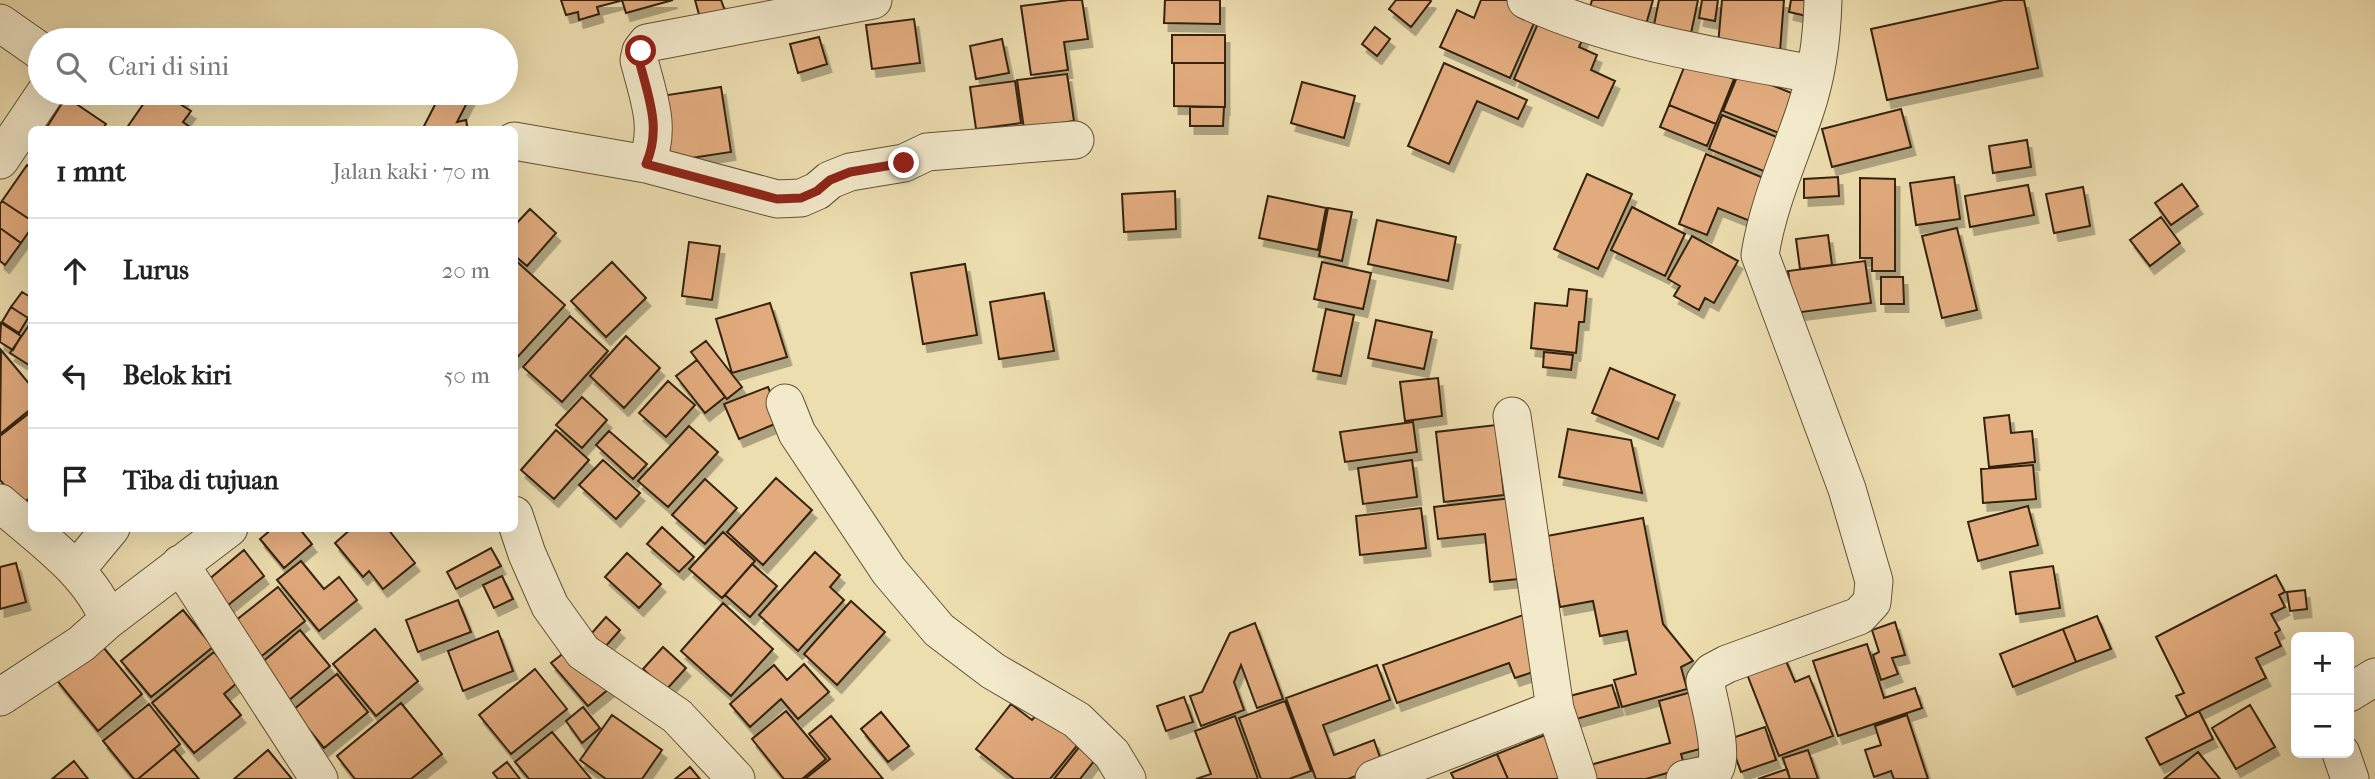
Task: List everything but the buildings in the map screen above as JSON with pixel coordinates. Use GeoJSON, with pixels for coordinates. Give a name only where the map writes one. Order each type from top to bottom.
{"type":"FeatureCollection","features":[{"type":"Feature","properties":{"kind":"street"},"geometry":{"type":"LineString","coordinates":[[646,164],[654,147],[654,129],[639,60],[647,43],[873,0]]}},
{"type":"Feature","properties":{"kind":"street"},"geometry":{"type":"LineString","coordinates":[[1526,0],[1553,13],[1700,54],[1814,74]]}},
{"type":"Feature","properties":{"kind":"street"},"geometry":{"type":"LineString","coordinates":[[1685,779],[1712,772],[1718,764],[1718,750],[1705,681],[1712,672],[1727,664],[1859,616],[1872,602],[1874,581],[1847,489],[1760,255],[1765,225],[1806,109],[1822,31],[1823,0]]}},
{"type":"Feature","properties":{"kind":"street"},"geometry":{"type":"LineString","coordinates":[[0,23],[28,43]]}},
{"type":"Feature","properties":{"kind":"street"},"geometry":{"type":"LineString","coordinates":[[0,160],[37,105]]}},
{"type":"Feature","properties":{"kind":"street"},"geometry":{"type":"LineString","coordinates":[[518,142],[646,164],[777,199],[801,198],[817,191],[830,180],[850,172],[904,163],[927,152],[1075,140]]}},
{"type":"Feature","properties":{"kind":"street"},"geometry":{"type":"LineString","coordinates":[[785,403],[797,433],[888,571],[939,630],[993,671],[1077,720],[1112,754],[1127,779]]}},
{"type":"Feature","properties":{"kind":"street"},"geometry":{"type":"LineString","coordinates":[[1512,416],[1555,709],[1578,779]]}},
{"type":"Feature","properties":{"kind":"street"},"geometry":{"type":"LineString","coordinates":[[0,503],[28,528]]}},
{"type":"Feature","properties":{"kind":"street"},"geometry":{"type":"LineString","coordinates":[[518,527],[550,607],[583,652],[677,716],[736,779]]}},
{"type":"Feature","properties":{"kind":"street"},"geometry":{"type":"LineString","coordinates":[[33,532],[76,570],[93,590],[108,620]]}},
{"type":"Feature","properties":{"kind":"street"},"geometry":{"type":"LineString","coordinates":[[76,570],[108,532]]}},
{"type":"Feature","properties":{"kind":"street"},"geometry":{"type":"LineString","coordinates":[[0,697],[81,644],[108,620],[224,532]]}},
{"type":"Feature","properties":{"kind":"street"},"geometry":{"type":"LineString","coordinates":[[180,564],[319,779]]}},
{"type":"Feature","properties":{"kind":"street"},"geometry":{"type":"LineString","coordinates":[[2354,690],[2375,677]]}},
{"type":"Feature","properties":{"kind":"street"},"geometry":{"type":"LineString","coordinates":[[1374,779],[1555,709]]}},
{"type":"Feature","properties":{"kind":"street"},"geometry":{"type":"LineString","coordinates":[[2344,758],[2350,779]]}},
{"type":"Feature","properties":{"kind":"route"},"geometry":{"type":"LineString","coordinates":[[641,51],[639,60],[654,129],[654,147],[646,164],[777,199],[801,198],[817,191],[830,180],[850,172],[904,163]]}}]}
